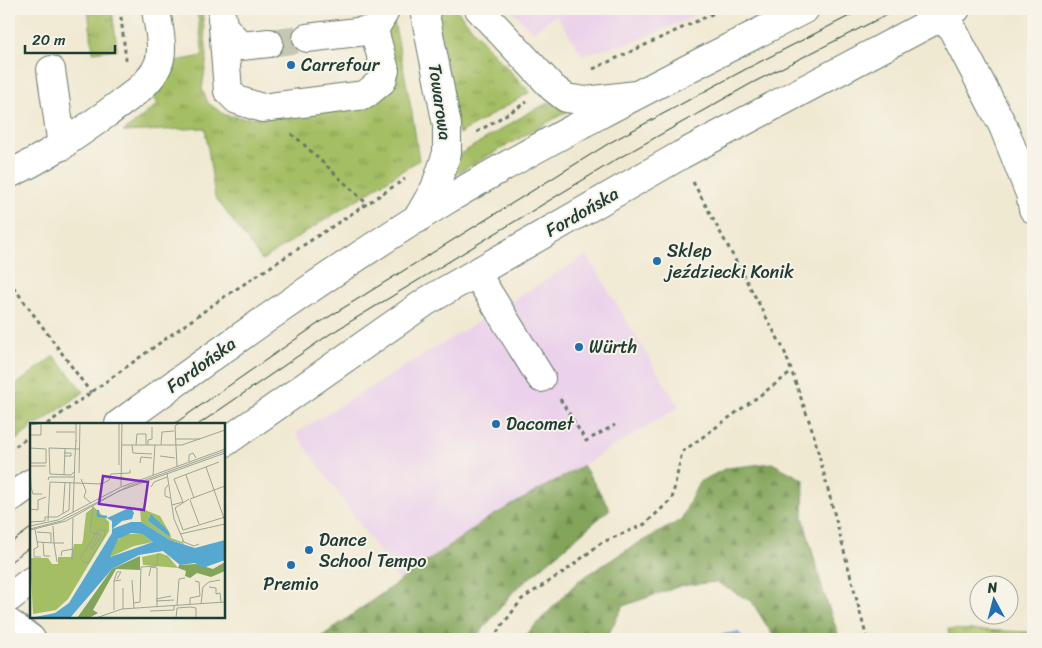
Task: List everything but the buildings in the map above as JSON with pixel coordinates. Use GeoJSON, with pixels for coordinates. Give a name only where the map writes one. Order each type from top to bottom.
{"type":"FeatureCollection","features":[{"type":"Feature","properties":{"kind":"main road"},"geometry":{"type":"LineString","coordinates":[[9,174],[30,165],[62,146],[136,91],[152,76],[158,65],[161,53],[156,9]]}},
{"type":"Feature","properties":{"kind":"main road","name":"Towarowa"},"geometry":{"type":"LineString","coordinates":[[417,219],[435,188],[447,152],[446,125],[424,9]]}},
{"type":"Feature","properties":{"kind":"main road"},"geometry":{"type":"LineString","coordinates":[[479,9],[552,88],[566,98],[586,101],[638,95]]}},
{"type":"Feature","properties":{"kind":"main road","name":"Fordońska"},"geometry":{"type":"LineString","coordinates":[[119,423],[267,318],[446,201],[585,122],[805,9]]}},
{"type":"Feature","properties":{"kind":"main road"},"geometry":{"type":"LineString","coordinates":[[951,12],[1003,126],[1030,194],[1033,209]]}},
{"type":"Feature","properties":{"kind":"main road","name":"Fordońska"},"geometry":{"type":"LineString","coordinates":[[225,442],[426,301],[681,155],[951,12]]}},
{"type":"Feature","properties":{"kind":"main road"},"geometry":{"type":"LineString","coordinates":[[222,17],[228,90],[237,100],[262,108],[365,95],[382,81],[385,70],[378,20],[307,38]]}},
{"type":"Feature","properties":{"kind":"main road"},"geometry":{"type":"LineString","coordinates":[[222,17],[241,46],[269,43]]}},
{"type":"Feature","properties":{"kind":"main road"},"geometry":{"type":"LineString","coordinates":[[51,70],[62,146]]}},
{"type":"Feature","properties":{"kind":"main road"},"geometry":{"type":"LineString","coordinates":[[476,273],[549,386]]}},
{"type":"Feature","properties":{"kind":"main road"},"geometry":{"type":"LineString","coordinates":[[9,498],[30,484]]}},
{"type":"Feature","properties":{"kind":"main road"},"geometry":{"type":"LineString","coordinates":[[9,598],[30,582]]}},
{"type":"Feature","properties":{"kind":"main road"},"geometry":{"type":"LineString","coordinates":[[9,623],[31,639]]}},
{"type":"Feature","properties":{"kind":"path"},"geometry":{"type":"LineString","coordinates":[[120,9],[126,62]]}},
{"type":"Feature","properties":{"kind":"path"},"geometry":{"type":"LineString","coordinates":[[47,423],[221,299],[366,203],[509,112],[552,88],[723,9]]}},
{"type":"Feature","properties":{"kind":"path"},"geometry":{"type":"LineString","coordinates":[[284,130],[299,140],[366,203]]}},
{"type":"Feature","properties":{"kind":"path"},"geometry":{"type":"LineString","coordinates":[[681,155],[690,176],[784,350],[813,432],[867,639]]}},
{"type":"Feature","properties":{"kind":"path"},"geometry":{"type":"LineString","coordinates":[[9,281],[91,393]]}},
{"type":"Feature","properties":{"kind":"path"},"geometry":{"type":"LineString","coordinates":[[492,639],[522,599],[568,569],[601,543],[645,524],[672,499],[682,452],[792,372]]}},
{"type":"Feature","properties":{"kind":"path"},"geometry":{"type":"LineString","coordinates":[[549,386],[586,442],[614,425]]}},
{"type":"Feature","properties":{"kind":"path"},"geometry":{"type":"LineString","coordinates":[[9,451],[30,436]]}},
{"type":"Feature","properties":{"kind":"shaded area"},"geometry":{"type":"Polygon","coordinates":[[[511,9],[691,9],[692,17],[641,39],[582,55],[556,14],[533,32],[511,9]]]}},
{"type":"Feature","properties":{"kind":"shaded area"},"geometry":{"type":"Polygon","coordinates":[[[587,255],[679,407],[583,465],[487,519],[399,580],[296,433],[587,255]]]}},
{"type":"Feature","properties":{"kind":"shaded area"},"geometry":{"type":"Polygon","coordinates":[[[35,618],[54,639],[9,639],[35,618]]]}},
{"type":"Feature","properties":{"kind":"green space"},"geometry":{"type":"Polygon","coordinates":[[[88,9],[112,9],[117,49],[93,52],[88,9]]]}},
{"type":"Feature","properties":{"kind":"green space"},"geometry":{"type":"Polygon","coordinates":[[[197,9],[202,9],[207,56],[202,89],[208,103],[225,115],[245,118],[370,105],[383,35],[394,21],[419,160],[262,260],[215,197],[205,128],[123,132],[158,104],[153,97],[166,80],[176,61],[203,56],[197,9]]]}},
{"type":"Feature","properties":{"kind":"green space"},"geometry":{"type":"Polygon","coordinates":[[[435,9],[456,9],[492,52],[530,92],[459,134],[435,9]]]}},
{"type":"Feature","properties":{"kind":"green space"},"geometry":{"type":"Polygon","coordinates":[[[550,102],[568,111],[454,175],[457,156],[528,113],[550,102]]]}},
{"type":"Feature","properties":{"kind":"green space"},"geometry":{"type":"Polygon","coordinates":[[[54,356],[84,392],[40,423],[30,423],[30,430],[9,445],[9,390],[54,356]]]}},
{"type":"Feature","properties":{"kind":"green space"},"geometry":{"type":"Polygon","coordinates":[[[772,463],[804,480],[803,517],[823,591],[840,639],[775,639],[752,602],[716,582],[680,586],[623,606],[606,639],[522,639],[578,581],[635,545],[681,520],[699,482],[727,468],[772,463]]]}},
{"type":"Feature","properties":{"kind":"green space"},"geometry":{"type":"Polygon","coordinates":[[[583,465],[610,509],[513,592],[475,639],[318,639],[487,519],[583,465]]]}},
{"type":"Feature","properties":{"kind":"green space"},"geometry":{"type":"Polygon","coordinates":[[[948,629],[1033,632],[1033,639],[950,639],[948,629]]]}},
{"type":"Feature","properties":{"kind":"water"},"geometry":{"type":"Polygon","coordinates":[[[738,632],[744,639],[697,639],[738,632]]]}},
{"type":"Feature","properties":{"kind":"tunnel"},"geometry":{"type":"LineString","coordinates":[[269,43],[307,38]]}},
{"type":"Feature","properties":{"kind":"tram line"},"geometry":{"type":"LineString","coordinates":[[175,423],[319,323],[611,142],[746,69],[863,9]]}},
{"type":"Feature","properties":{"kind":"tram line"},"geometry":{"type":"LineString","coordinates":[[200,423],[330,334],[619,158],[752,83],[898,9]]}},
{"type":"Feature","properties":{"kind":"tram line"},"geometry":{"type":"LineString","coordinates":[[9,544],[30,529]]}},
{"type":"Feature","properties":{"kind":"tram line"},"geometry":{"type":"LineString","coordinates":[[9,563],[30,547]]}},
{"type":"Feature","properties":{"kind":"place","name":"Carrefour"},"geometry":{"type":"Point","coordinates":[291,65]}},
{"type":"Feature","properties":{"kind":"place","name":"Sklep jeździecki Konik"},"geometry":{"type":"Point","coordinates":[657,261]}},
{"type":"Feature","properties":{"kind":"place","name":"Würth"},"geometry":{"type":"Point","coordinates":[579,347]}},
{"type":"Feature","properties":{"kind":"place","name":"Dacomet"},"geometry":{"type":"Point","coordinates":[496,424]}},
{"type":"Feature","properties":{"kind":"place","name":"Dance School Tempo"},"geometry":{"type":"Point","coordinates":[309,550]}},
{"type":"Feature","properties":{"kind":"place","name":"Premio"},"geometry":{"type":"Point","coordinates":[291,565]}}]}
